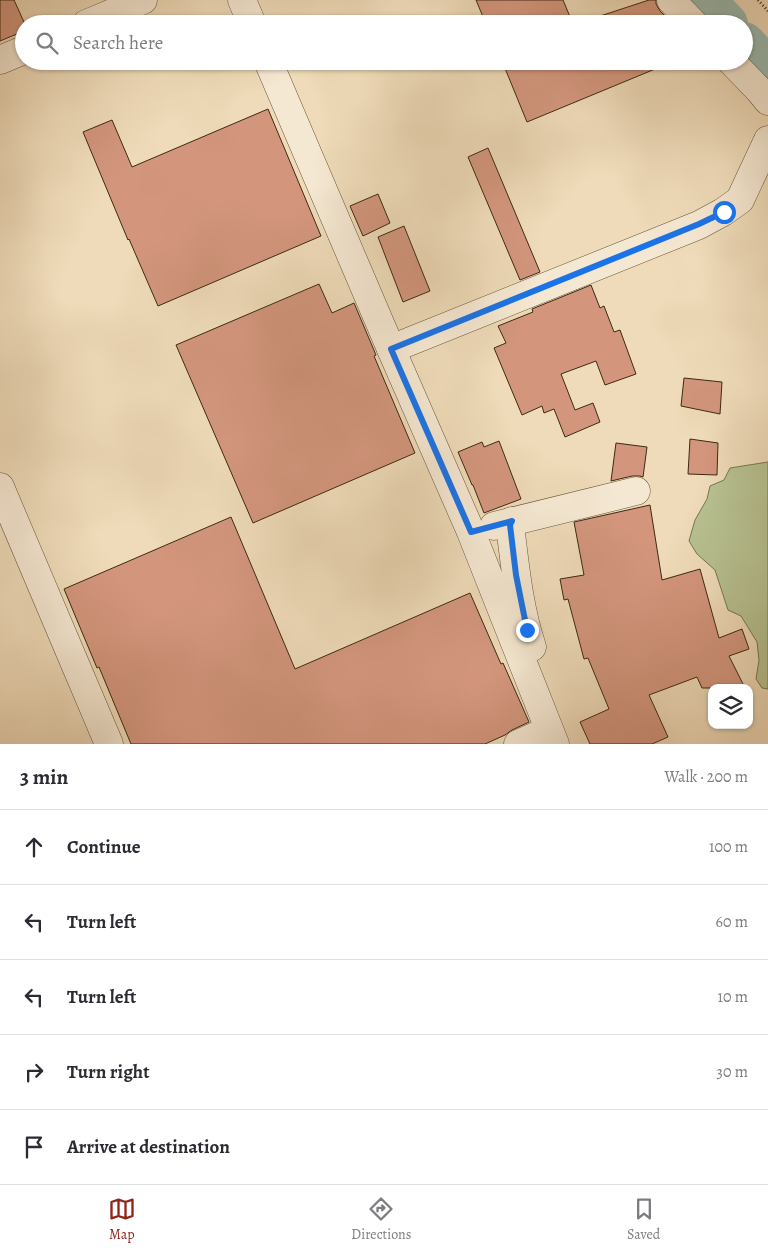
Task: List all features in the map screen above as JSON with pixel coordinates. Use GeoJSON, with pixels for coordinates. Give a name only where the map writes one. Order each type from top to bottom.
{"type":"FeatureCollection","features":[{"type":"Feature","properties":{"kind":"street"},"geometry":{"type":"LineString","coordinates":[[107,15],[143,0]]}},
{"type":"Feature","properties":{"kind":"street"},"geometry":{"type":"LineString","coordinates":[[242,0],[248,15]]}},
{"type":"Feature","properties":{"kind":"street"},"geometry":{"type":"LineString","coordinates":[[671,0],[685,15]]}},
{"type":"Feature","properties":{"kind":"street"},"geometry":{"type":"LineString","coordinates":[[0,60],[15,54]]}},
{"type":"Feature","properties":{"kind":"street"},"geometry":{"type":"LineString","coordinates":[[272,70],[471,532],[550,732]]}},
{"type":"Feature","properties":{"kind":"street"},"geometry":{"type":"LineString","coordinates":[[740,70],[768,101]]}},
{"type":"Feature","properties":{"kind":"street"},"geometry":{"type":"LineString","coordinates":[[391,349],[699,224],[724,212],[759,182],[768,140]]}},
{"type":"Feature","properties":{"kind":"street"},"geometry":{"type":"LineString","coordinates":[[0,487],[110,744]]}},
{"type":"Feature","properties":{"kind":"street"},"geometry":{"type":"LineString","coordinates":[[471,532],[636,491]]}},
{"type":"Feature","properties":{"kind":"street"},"geometry":{"type":"LineString","coordinates":[[512,521],[510,525],[516,575],[527,630],[548,693],[550,732]]}},
{"type":"Feature","properties":{"kind":"street"},"geometry":{"type":"LineString","coordinates":[[518,744],[550,732]]}},
{"type":"Feature","properties":{"kind":"path"},"geometry":{"type":"LineString","coordinates":[[758,0],[768,11]]}},
{"type":"Feature","properties":{"kind":"green space"},"geometry":{"type":"Polygon","coordinates":[[[768,462],[768,689],[762,688],[756,679],[759,660],[757,642],[741,616],[728,610],[715,570],[697,554],[689,541],[695,520],[707,499],[710,486],[724,480],[730,468],[768,462]]]}},
{"type":"Feature","properties":{"kind":"building"},"geometry":{"type":"Polygon","coordinates":[[[0,0],[14,0],[21,15],[15,15],[15,35],[0,41],[0,0]]]}},
{"type":"Feature","properties":{"kind":"building"},"geometry":{"type":"Polygon","coordinates":[[[476,0],[563,0],[569,15],[482,15],[476,0]]]}},
{"type":"Feature","properties":{"kind":"building"},"geometry":{"type":"Polygon","coordinates":[[[649,0],[656,0],[656,4],[664,15],[603,15],[649,0]]]}},
{"type":"Feature","properties":{"kind":"building"},"geometry":{"type":"Polygon","coordinates":[[[506,70],[653,70],[527,122],[506,70]]]}},
{"type":"Feature","properties":{"kind":"building"},"geometry":{"type":"Polygon","coordinates":[[[268,109],[321,236],[158,306],[83,132],[112,120],[132,167],[268,109]]]}},
{"type":"Feature","properties":{"kind":"building"},"geometry":{"type":"Polygon","coordinates":[[[488,148],[540,272],[520,280],[468,157],[488,148]]]}},
{"type":"Feature","properties":{"kind":"building"},"geometry":{"type":"Polygon","coordinates":[[[378,194],[390,223],[363,236],[350,206],[378,194]]]}},
{"type":"Feature","properties":{"kind":"building"},"geometry":{"type":"Polygon","coordinates":[[[404,226],[430,291],[403,302],[378,237],[404,226]]]}},
{"type":"Feature","properties":{"kind":"building"},"geometry":{"type":"Polygon","coordinates":[[[319,284],[332,313],[354,303],[415,453],[253,523],[176,345],[319,284]]]}},
{"type":"Feature","properties":{"kind":"building"},"geometry":{"type":"Polygon","coordinates":[[[591,285],[600,308],[604,306],[614,332],[620,330],[636,374],[605,385],[596,361],[561,374],[575,410],[593,403],[600,422],[565,437],[554,409],[544,413],[542,406],[522,415],[494,348],[506,343],[498,326],[533,312],[532,309],[591,285]]]}},
{"type":"Feature","properties":{"kind":"building"},"geometry":{"type":"Polygon","coordinates":[[[684,378],[722,382],[720,414],[681,406],[684,378]]]}},
{"type":"Feature","properties":{"kind":"building"},"geometry":{"type":"Polygon","coordinates":[[[690,439],[718,443],[717,475],[688,474],[690,439]]]}},
{"type":"Feature","properties":{"kind":"building"},"geometry":{"type":"Polygon","coordinates":[[[499,441],[521,499],[484,513],[458,452],[482,442],[484,447],[499,441]]]}},
{"type":"Feature","properties":{"kind":"building"},"geometry":{"type":"Polygon","coordinates":[[[616,443],[647,447],[643,477],[632,476],[611,481],[616,443]]]}},
{"type":"Feature","properties":{"kind":"building"},"geometry":{"type":"Polygon","coordinates":[[[650,505],[662,580],[700,569],[719,638],[742,629],[749,649],[729,656],[743,684],[708,684],[708,688],[702,688],[697,677],[649,695],[668,737],[652,744],[590,744],[580,722],[609,709],[588,658],[584,659],[568,599],[564,600],[560,579],[584,575],[574,522],[650,505]]]}},
{"type":"Feature","properties":{"kind":"building"},"geometry":{"type":"Polygon","coordinates":[[[231,517],[295,669],[470,593],[529,722],[485,744],[131,744],[64,589],[231,517]]]}},
{"type":"Feature","properties":{"kind":"waterway"},"geometry":{"type":"LineString","coordinates":[[704,0],[718,15]]}},
{"type":"Feature","properties":{"kind":"waterway"},"geometry":{"type":"LineString","coordinates":[[753,52],[768,68]]}},
{"type":"Feature","properties":{"kind":"route"},"geometry":{"type":"LineString","coordinates":[[527,630],[516,575],[510,525],[512,521],[471,532],[391,349],[699,224],[724,212]]}}]}
